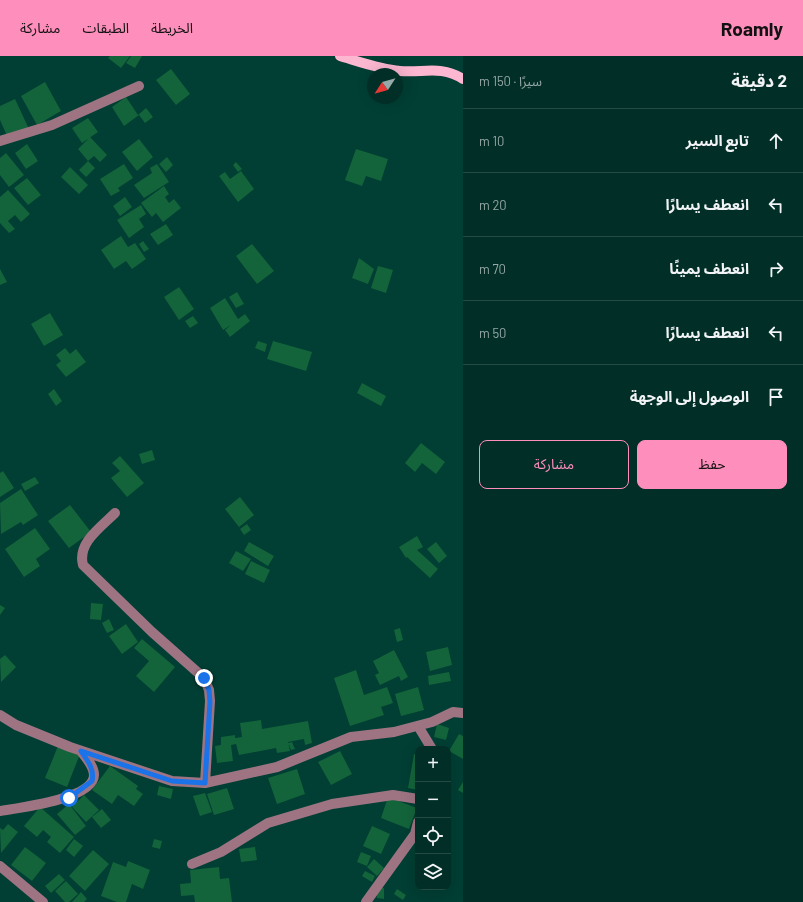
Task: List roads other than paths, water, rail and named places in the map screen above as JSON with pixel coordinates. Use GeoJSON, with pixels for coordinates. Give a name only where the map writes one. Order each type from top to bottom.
{"type":"FeatureCollection","features":[{"type":"Feature","properties":{"kind":"main road"},"geometry":{"type":"LineString","coordinates":[[340,56],[377,68],[402,71],[440,70],[454,74],[463,79]]}},
{"type":"Feature","properties":{"kind":"street"},"geometry":{"type":"LineString","coordinates":[[0,141],[52,126],[139,86]]}},
{"type":"Feature","properties":{"kind":"street"},"geometry":{"type":"LineString","coordinates":[[115,513],[93,534],[84,546],[81,556],[83,565],[152,632],[204,678],[209,690],[210,702],[205,783]]}},
{"type":"Feature","properties":{"kind":"street"},"geometry":{"type":"LineString","coordinates":[[0,715],[16,725],[81,751],[172,781],[205,783],[277,767],[351,737],[394,732],[432,722],[453,712],[463,713]]}},
{"type":"Feature","properties":{"kind":"street"},"geometry":{"type":"LineString","coordinates":[[418,726],[430,746]]}},
{"type":"Feature","properties":{"kind":"street"},"geometry":{"type":"LineString","coordinates":[[0,811],[69,798],[83,789],[92,781],[94,775],[90,765],[81,751]]}},
{"type":"Feature","properties":{"kind":"street"},"geometry":{"type":"LineString","coordinates":[[192,864],[220,852],[268,823],[332,804],[393,795],[415,799]]}},
{"type":"Feature","properties":{"kind":"street"},"geometry":{"type":"LineString","coordinates":[[366,902],[415,834]]}},
{"type":"Feature","properties":{"kind":"street"},"geometry":{"type":"LineString","coordinates":[[0,866],[43,902]]}}]}
